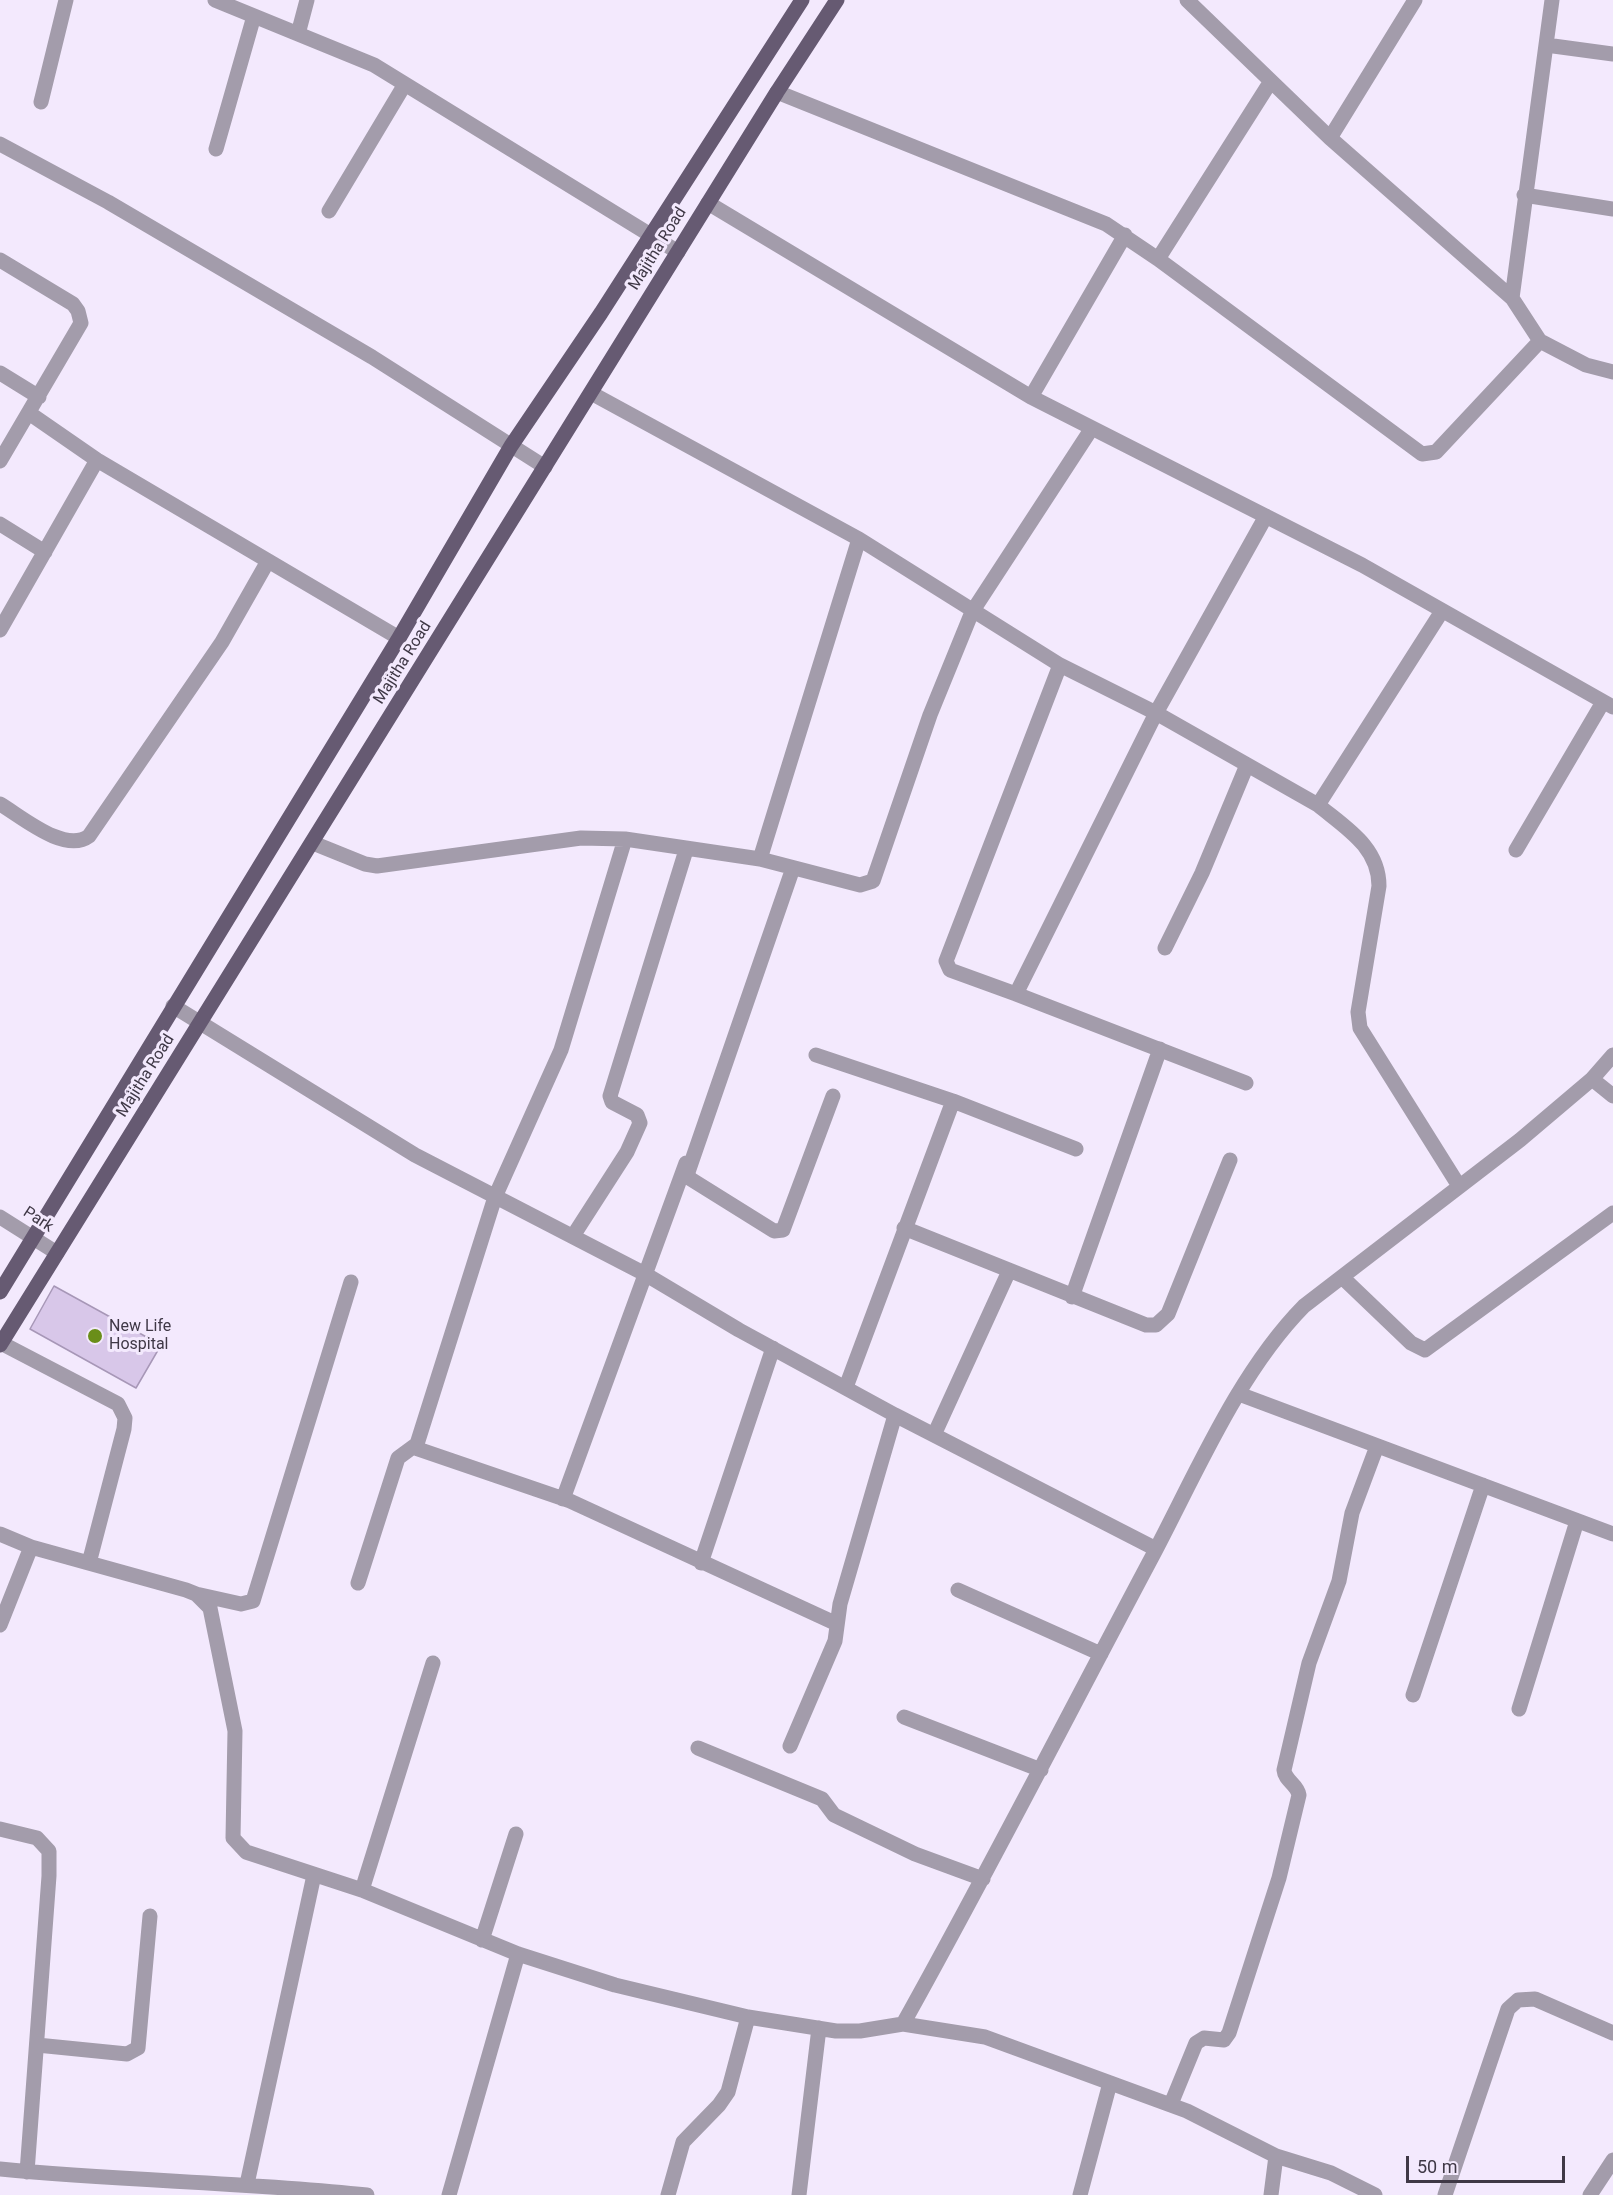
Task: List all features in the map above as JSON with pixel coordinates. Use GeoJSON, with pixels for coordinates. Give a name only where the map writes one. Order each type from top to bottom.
{"type":"FeatureCollection","features":[{"type":"Feature","properties":{"kind":"main road","name":"Majitha Road"},"geometry":{"type":"LineString","coordinates":[[0,1292],[399,638],[511,446],[601,313],[802,0]]}},
{"type":"Feature","properties":{"kind":"main road","name":"Majitha Road"},"geometry":{"type":"LineString","coordinates":[[1,1344],[777,92],[837,0]]}},
{"type":"Feature","properties":{"kind":"street"},"geometry":{"type":"LineString","coordinates":[[41,102],[66,0]]}},
{"type":"Feature","properties":{"kind":"street"},"geometry":{"type":"LineString","coordinates":[[215,0],[374,65],[678,252]]}},
{"type":"Feature","properties":{"kind":"street"},"geometry":{"type":"LineString","coordinates":[[298,34],[308,0]]}},
{"type":"Feature","properties":{"kind":"street"},"geometry":{"type":"LineString","coordinates":[[1187,0],[1205,7],[1271,81],[1330,138],[1512,298],[1540,341],[1587,365],[1613,372]]}},
{"type":"Feature","properties":{"kind":"street"},"geometry":{"type":"LineString","coordinates":[[1330,138],[1415,0]]}},
{"type":"Feature","properties":{"kind":"street"},"geometry":{"type":"LineString","coordinates":[[1512,298],[1524,195],[1552,0]]}},
{"type":"Feature","properties":{"kind":"street"},"geometry":{"type":"LineString","coordinates":[[216,149],[254,16]]}},
{"type":"Feature","properties":{"kind":"street"},"geometry":{"type":"LineString","coordinates":[[1546,45],[1613,54]]}},
{"type":"Feature","properties":{"kind":"street"},"geometry":{"type":"LineString","coordinates":[[1158,259],[1271,81]]}},
{"type":"Feature","properties":{"kind":"street"},"geometry":{"type":"LineString","coordinates":[[329,211],[405,84]]}},
{"type":"Feature","properties":{"kind":"street"},"geometry":{"type":"LineString","coordinates":[[777,92],[1106,224],[1158,259],[1422,454],[1436,452],[1540,341]]}},
{"type":"Feature","properties":{"kind":"street"},"geometry":{"type":"LineString","coordinates":[[0,144],[108,202],[372,357],[545,467]]}},
{"type":"Feature","properties":{"kind":"street"},"geometry":{"type":"LineString","coordinates":[[1524,195],[1613,209]]}},
{"type":"Feature","properties":{"kind":"street"},"geometry":{"type":"LineString","coordinates":[[708,203],[1031,396],[1362,565],[1608,704],[1516,850]]}},
{"type":"Feature","properties":{"kind":"street"},"geometry":{"type":"LineString","coordinates":[[1031,396],[1125,236]]}},
{"type":"Feature","properties":{"kind":"street"},"geometry":{"type":"LineString","coordinates":[[0,260],[73,304],[81,317],[75,334],[0,461]]}},
{"type":"Feature","properties":{"kind":"street"},"geometry":{"type":"LineString","coordinates":[[0,373],[39,397]]}},
{"type":"Feature","properties":{"kind":"street"},"geometry":{"type":"LineString","coordinates":[[591,393],[859,539],[972,612],[1060,665],[1156,712],[1318,805],[1353,834],[1375,859],[1379,870],[1379,886],[1358,1012],[1360,1028],[1459,1186]]}},
{"type":"Feature","properties":{"kind":"street"},"geometry":{"type":"LineString","coordinates":[[29,413],[97,460],[399,638]]}},
{"type":"Feature","properties":{"kind":"street"},"geometry":{"type":"LineString","coordinates":[[313,843],[365,864],[377,866],[580,838],[625,839],[686,850],[760,859],[860,885],[873,881],[930,715],[972,612],[1092,428]]}},
{"type":"Feature","properties":{"kind":"street"},"geometry":{"type":"LineString","coordinates":[[0,630],[97,460]]}},
{"type":"Feature","properties":{"kind":"street"},"geometry":{"type":"LineString","coordinates":[[1016,994],[1156,712],[1266,516]]}},
{"type":"Feature","properties":{"kind":"street"},"geometry":{"type":"LineString","coordinates":[[0,524],[45,552]]}},
{"type":"Feature","properties":{"kind":"street"},"geometry":{"type":"LineString","coordinates":[[760,859],[859,539]]}},
{"type":"Feature","properties":{"kind":"street"},"geometry":{"type":"LineString","coordinates":[[0,804],[61,840],[78,842],[89,836],[222,642],[267,561]]}},
{"type":"Feature","properties":{"kind":"street"},"geometry":{"type":"LineString","coordinates":[[1318,805],[1442,611]]}},
{"type":"Feature","properties":{"kind":"street"},"geometry":{"type":"LineString","coordinates":[[1060,665],[946,960],[950,970],[1246,1083]]}},
{"type":"Feature","properties":{"kind":"street"},"geometry":{"type":"LineString","coordinates":[[1165,948],[1202,873],[1247,765]]}},
{"type":"Feature","properties":{"kind":"street"},"geometry":{"type":"LineString","coordinates":[[358,1583],[398,1458],[415,1448],[495,1197],[561,1050],[625,839]]}},
{"type":"Feature","properties":{"kind":"street"},"geometry":{"type":"LineString","coordinates":[[573,1236],[627,1152],[640,1123],[637,1115],[612,1102],[610,1096],[686,850]]}},
{"type":"Feature","properties":{"kind":"street"},"geometry":{"type":"LineString","coordinates":[[793,868],[688,1172],[689,1178],[774,1231],[783,1230],[833,1096]]}},
{"type":"Feature","properties":{"kind":"street"},"geometry":{"type":"LineString","coordinates":[[563,1499],[761,960]]}},
{"type":"Feature","properties":{"kind":"street"},"geometry":{"type":"LineString","coordinates":[[173,1006],[377,1134],[645,1274],[895,1415],[1156,1549]]}},
{"type":"Feature","properties":{"kind":"street"},"geometry":{"type":"LineString","coordinates":[[1072,1297],[1160,1049]]}},
{"type":"Feature","properties":{"kind":"street"},"geometry":{"type":"LineString","coordinates":[[816,1055],[953,1101],[1076,1149]]}},
{"type":"Feature","properties":{"kind":"street"},"geometry":{"type":"LineString","coordinates":[[903,2024],[983,1879],[1239,1394],[1290,1320],[1592,1079],[1613,1055]]}},
{"type":"Feature","properties":{"kind":"street"},"geometry":{"type":"LineString","coordinates":[[1592,1079],[1613,1096]]}},
{"type":"Feature","properties":{"kind":"street"},"geometry":{"type":"LineString","coordinates":[[846,1387],[953,1101]]}},
{"type":"Feature","properties":{"kind":"street"},"geometry":{"type":"LineString","coordinates":[[904,1228],[1072,1297],[1146,1325],[1156,1325],[1168,1314],[1230,1160]]}},
{"type":"Feature","properties":{"kind":"street"},"geometry":{"type":"LineString","coordinates":[[1342,1277],[1411,1343],[1425,1350],[1613,1212]]}},
{"type":"Feature","properties":{"kind":"street","name":"Park"},"geometry":{"type":"LineString","coordinates":[[0,1217],[57,1253]]}},
{"type":"Feature","properties":{"kind":"street"},"geometry":{"type":"LineString","coordinates":[[934,1435],[1009,1270]]}},
{"type":"Feature","properties":{"kind":"street"},"geometry":{"type":"LineString","coordinates":[[0,1534],[31,1547],[196,1594],[241,1604],[253,1601],[351,1282]]}},
{"type":"Feature","properties":{"kind":"street"},"geometry":{"type":"LineString","coordinates":[[1,1344],[118,1404],[122,1410],[124,1429],[89,1563]]}},
{"type":"Feature","properties":{"kind":"street"},"geometry":{"type":"LineString","coordinates":[[701,1563],[773,1348]]}},
{"type":"Feature","properties":{"kind":"street"},"geometry":{"type":"LineString","coordinates":[[1239,1394],[1613,1534]]}},
{"type":"Feature","properties":{"kind":"street"},"geometry":{"type":"LineString","coordinates":[[790,1746],[833,1649],[840,1605],[895,1415]]}},
{"type":"Feature","properties":{"kind":"street"},"geometry":{"type":"LineString","coordinates":[[1171,2104],[1196,2043],[1204,2038],[1224,2040],[1229,2033],[1279,1878],[1299,1795],[1297,1787],[1284,1770],[1309,1663],[1339,1581],[1352,1513],[1377,1446]]}},
{"type":"Feature","properties":{"kind":"street"},"geometry":{"type":"LineString","coordinates":[[415,1448],[563,1499],[837,1624]]}},
{"type":"Feature","properties":{"kind":"street"},"geometry":{"type":"LineString","coordinates":[[1413,1695],[1483,1485]]}},
{"type":"Feature","properties":{"kind":"street"},"geometry":{"type":"LineString","coordinates":[[1519,1709],[1577,1521]]}},
{"type":"Feature","properties":{"kind":"street"},"geometry":{"type":"LineString","coordinates":[[0,1625],[31,1547]]}},
{"type":"Feature","properties":{"kind":"street"},"geometry":{"type":"LineString","coordinates":[[958,1590],[1101,1654]]}},
{"type":"Feature","properties":{"kind":"street"},"geometry":{"type":"LineString","coordinates":[[196,1594],[210,1608],[214,1620],[232,1708],[235,1748],[233,1838],[246,1852],[362,1890],[482,1940],[578,1975],[748,2017],[819,2028],[860,2031],[903,2024],[985,2037],[1171,2104],[1276,2156],[1331,2174],[1375,2195]]}},
{"type":"Feature","properties":{"kind":"street"},"geometry":{"type":"LineString","coordinates":[[362,1890],[433,1663]]}},
{"type":"Feature","properties":{"kind":"street"},"geometry":{"type":"LineString","coordinates":[[903,1717],[1041,1770]]}},
{"type":"Feature","properties":{"kind":"street"},"geometry":{"type":"LineString","coordinates":[[698,1748],[822,1799],[834,1815],[915,1854],[983,1879]]}},
{"type":"Feature","properties":{"kind":"street"},"geometry":{"type":"LineString","coordinates":[[0,1829],[37,1838],[43,1841],[49,1851],[27,2172]]}},
{"type":"Feature","properties":{"kind":"street"},"geometry":{"type":"LineString","coordinates":[[482,1940],[516,1834]]}},
{"type":"Feature","properties":{"kind":"street"},"geometry":{"type":"LineString","coordinates":[[247,2184],[314,1875]]}},
{"type":"Feature","properties":{"kind":"street"},"geometry":{"type":"LineString","coordinates":[[37,2045],[127,2054],[138,2048],[150,1916]]}},
{"type":"Feature","properties":{"kind":"street"},"geometry":{"type":"LineString","coordinates":[[449,2195],[518,1954]]}},
{"type":"Feature","properties":{"kind":"street"},"geometry":{"type":"LineString","coordinates":[[1444,2195],[1508,2009],[1513,2003],[1535,1999],[1613,2033]]}},
{"type":"Feature","properties":{"kind":"street"},"geometry":{"type":"LineString","coordinates":[[668,2195],[683,2142],[719,2105],[728,2092],[748,2017]]}},
{"type":"Feature","properties":{"kind":"street"},"geometry":{"type":"LineString","coordinates":[[799,2195],[819,2028]]}},
{"type":"Feature","properties":{"kind":"street"},"geometry":{"type":"LineString","coordinates":[[1080,2195],[1110,2083]]}},
{"type":"Feature","properties":{"kind":"street"},"geometry":{"type":"LineString","coordinates":[[1271,2195],[1276,2156]]}},
{"type":"Feature","properties":{"kind":"street"},"geometry":{"type":"LineString","coordinates":[[1590,2195],[1613,2160]]}},
{"type":"Feature","properties":{"kind":"street"},"geometry":{"type":"LineString","coordinates":[[0,2169],[144,2188],[247,2184],[367,2195]]}},
{"type":"Feature","properties":{"kind":"building"},"geometry":{"type":"Polygon","coordinates":[[[54,1286],[161,1345],[136,1388],[30,1329],[54,1286]]]}},
{"type":"Feature","properties":{"kind":"place","name":"New Life Hospital"},"geometry":{"type":"Point","coordinates":[95,1336]}}]}
